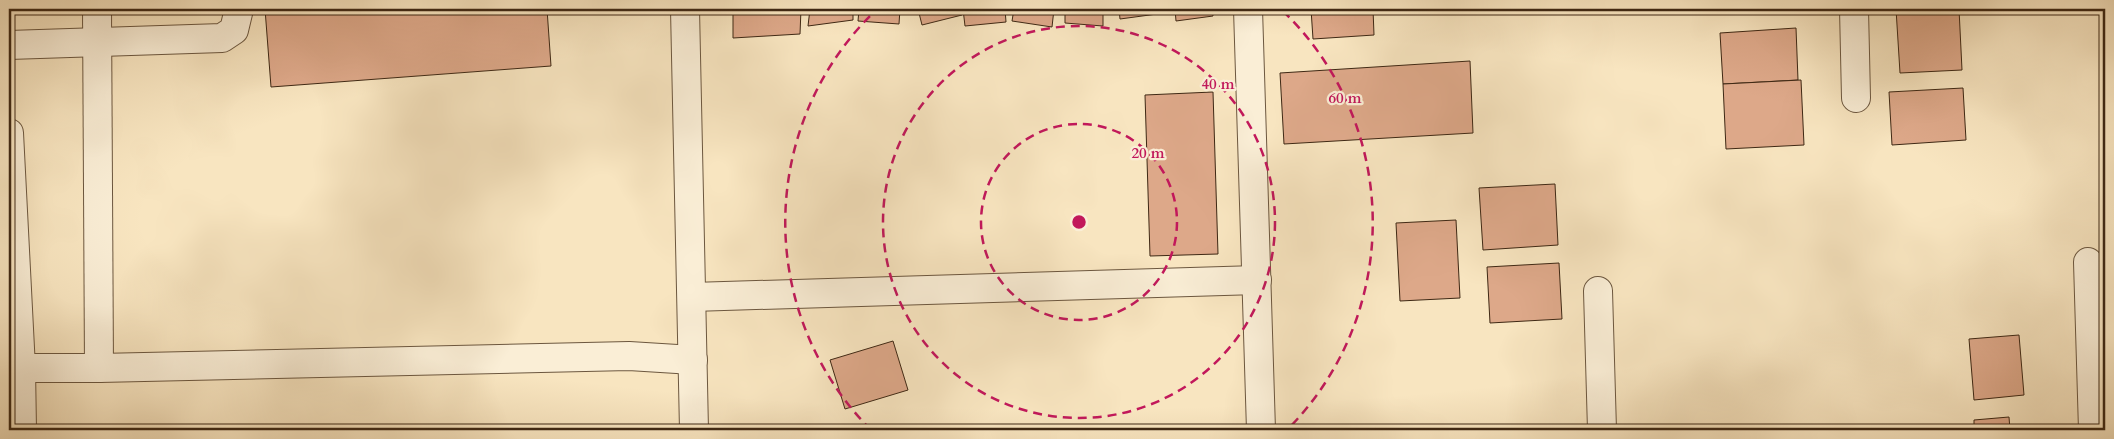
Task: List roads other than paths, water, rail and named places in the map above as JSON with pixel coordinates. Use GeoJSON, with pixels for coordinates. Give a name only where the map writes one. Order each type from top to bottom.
{"type":"FeatureCollection","features":[{"type":"Feature","properties":{"kind":"street"},"geometry":{"type":"LineString","coordinates":[[97,9],[100,368]]}},
{"type":"Feature","properties":{"kind":"street"},"geometry":{"type":"LineString","coordinates":[[9,45],[222,38],[234,30],[239,9]]}},
{"type":"Feature","properties":{"kind":"street"},"geometry":{"type":"LineString","coordinates":[[684,9],[694,430]]}},
{"type":"Feature","properties":{"kind":"street"},"geometry":{"type":"LineString","coordinates":[[1248,9],[1261,430]]}},
{"type":"Feature","properties":{"kind":"street"},"geometry":{"type":"LineString","coordinates":[[1854,9],[1856,98]]}},
{"type":"Feature","properties":{"kind":"street"},"geometry":{"type":"LineString","coordinates":[[9,133],[21,368],[22,430]]}},
{"type":"Feature","properties":{"kind":"street"},"geometry":{"type":"LineString","coordinates":[[2088,262],[2093,430]]}},
{"type":"Feature","properties":{"kind":"street"},"geometry":{"type":"LineString","coordinates":[[692,297],[1257,280]]}},
{"type":"Feature","properties":{"kind":"street"},"geometry":{"type":"LineString","coordinates":[[1598,292],[1602,430]]}},
{"type":"Feature","properties":{"kind":"street"},"geometry":{"type":"LineString","coordinates":[[21,368],[100,368],[629,356],[693,360]]}}]}
